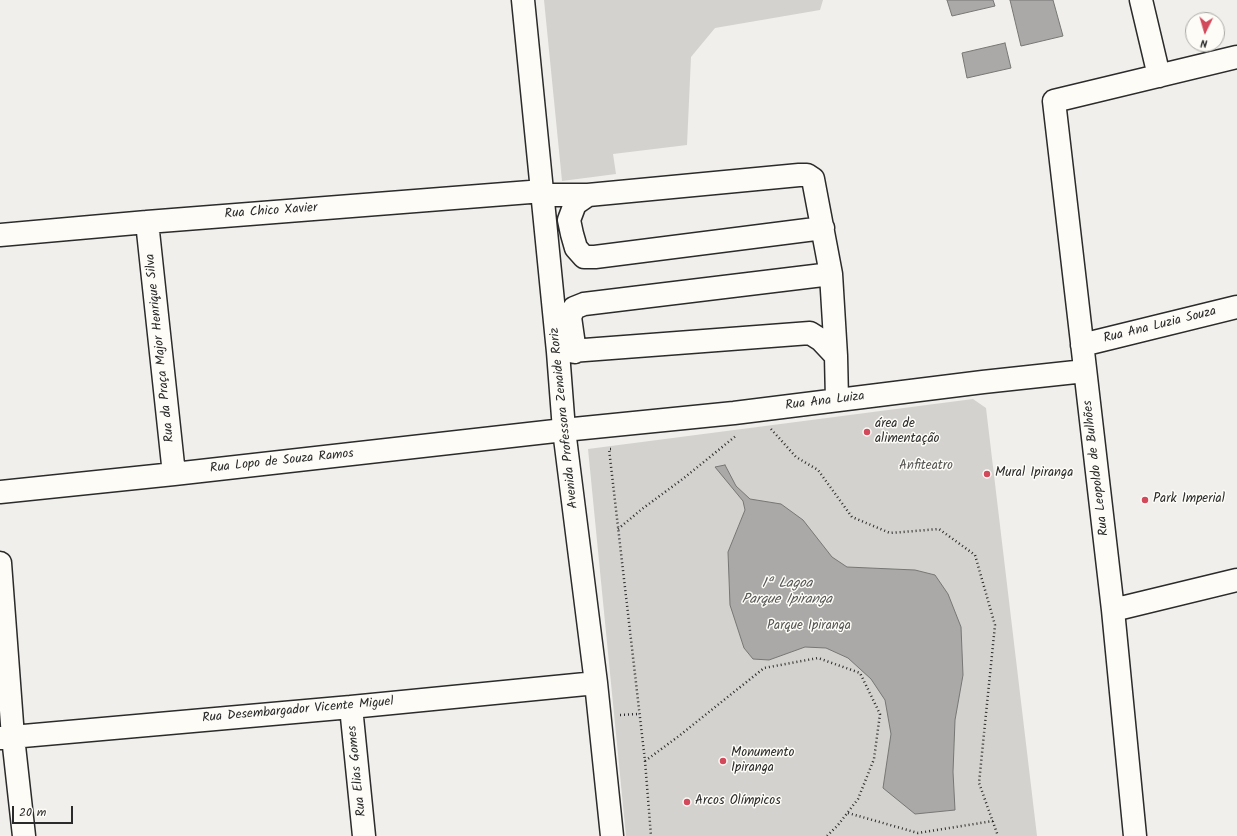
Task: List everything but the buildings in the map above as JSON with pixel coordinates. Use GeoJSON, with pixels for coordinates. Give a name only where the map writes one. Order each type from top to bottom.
{"type":"FeatureCollection","features":[{"type":"Feature","properties":{"kind":"street","name":"Avenida Professora Zenaide Roriz"},"geometry":{"type":"LineString","coordinates":[[524,0],[543,193],[567,352],[564,430],[596,683],[612,836]]}},
{"type":"Feature","properties":{"kind":"street"},"geometry":{"type":"LineString","coordinates":[[1141,0],[1159,76],[1237,57]]}},
{"type":"Feature","properties":{"kind":"street","name":"Rua Leopoldo de Bulhões"},"geometry":{"type":"LineString","coordinates":[[1135,836],[1113,610],[1054,101],[1159,76]]}},
{"type":"Feature","properties":{"kind":"street","name":"Rua Chico Xavier"},"geometry":{"type":"LineString","coordinates":[[0,235],[147,222],[543,193],[588,195],[807,175],[813,179],[831,274],[837,400]]}},
{"type":"Feature","properties":{"kind":"street"},"geometry":{"type":"LineString","coordinates":[[588,195],[575,204],[569,220],[576,248],[584,257],[595,257],[823,228]]}},
{"type":"Feature","properties":{"kind":"street","name":"Rua da Praça Major Henrique Silva"},"geometry":{"type":"LineString","coordinates":[[147,222],[174,474]]}},
{"type":"Feature","properties":{"kind":"street"},"geometry":{"type":"LineString","coordinates":[[831,274],[584,304],[574,308],[570,317],[567,352],[810,333],[822,340],[836,356]]}},
{"type":"Feature","properties":{"kind":"street","name":"Rua Ana Luzia Souza"},"geometry":{"type":"LineString","coordinates":[[1082,345],[1237,307]]}},
{"type":"Feature","properties":{"kind":"street","name":"Rua Ana Luiza"},"geometry":{"type":"LineString","coordinates":[[564,430],[734,413],[975,383],[1086,371]]}},
{"type":"Feature","properties":{"kind":"street","name":"Rua Lopo de Souza Ramos"},"geometry":{"type":"LineString","coordinates":[[0,492],[564,430]]}},
{"type":"Feature","properties":{"kind":"street"},"geometry":{"type":"LineString","coordinates":[[0,563],[7,738],[24,836]]}},
{"type":"Feature","properties":{"kind":"street"},"geometry":{"type":"LineString","coordinates":[[1113,610],[1237,580]]}},
{"type":"Feature","properties":{"kind":"street","name":"Rua Desembargador Vicente Miguel"},"geometry":{"type":"LineString","coordinates":[[7,738],[596,683]]}},
{"type":"Feature","properties":{"kind":"street","name":"Rua Elias Gomes"},"geometry":{"type":"LineString","coordinates":[[351,707],[364,836]]}},
{"type":"Feature","properties":{"kind":"path"},"geometry":{"type":"LineString","coordinates":[[769,427],[796,457],[818,470],[852,518],[890,533],[939,529],[975,555],[995,625],[979,783],[998,836]]}},
{"type":"Feature","properties":{"kind":"path"},"geometry":{"type":"LineString","coordinates":[[618,529],[690,473],[738,433],[731,434]]}},
{"type":"Feature","properties":{"kind":"path"},"geometry":{"type":"LineString","coordinates":[[616,448],[609,449],[645,761],[651,836]]}},
{"type":"Feature","properties":{"kind":"path"},"geometry":{"type":"LineString","coordinates":[[645,761],[679,736],[764,668],[818,658],[860,673],[880,714],[874,759],[858,799],[838,825],[827,836]]}},
{"type":"Feature","properties":{"kind":"path"},"geometry":{"type":"LineString","coordinates":[[848,813],[918,833],[993,820]]}},
{"type":"Feature","properties":{"kind":"green space"},"geometry":{"type":"Polygon","coordinates":[[[544,0],[823,0],[820,10],[715,28],[691,57],[687,145],[613,154],[616,174],[562,181],[544,0]]]}},
{"type":"Feature","properties":{"kind":"green space","name":"Parque Ipiranga"},"geometry":{"type":"Polygon","coordinates":[[[973,399],[986,408],[1037,836],[626,836],[588,449],[973,399]]]}},
{"type":"Feature","properties":{"kind":"water"},"geometry":{"type":"Polygon","coordinates":[[[947,0],[993,0],[995,6],[952,16],[947,0]]]}},
{"type":"Feature","properties":{"kind":"water"},"geometry":{"type":"Polygon","coordinates":[[[1010,0],[1053,0],[1063,36],[1021,46],[1010,0]]]}},
{"type":"Feature","properties":{"kind":"water"},"geometry":{"type":"Polygon","coordinates":[[[1005,43],[1011,68],[967,78],[962,53],[1005,43]]]}},
{"type":"Feature","properties":{"kind":"water","name":"1ª Lagoa Parque Ipiranga"},"geometry":{"type":"Polygon","coordinates":[[[725,465],[736,486],[750,499],[781,504],[803,520],[832,557],[847,567],[915,570],[935,575],[948,594],[961,627],[963,675],[955,720],[953,772],[955,810],[915,814],[883,788],[891,734],[885,700],[871,679],[848,658],[826,648],[805,647],[769,660],[753,659],[744,648],[730,605],[728,552],[745,510],[743,501],[715,467],[725,465]]]}},
{"type":"Feature","properties":{"kind":"place","name":"área de alimentação"},"geometry":{"type":"Point","coordinates":[867,432]}},
{"type":"Feature","properties":{"kind":"place","name":"Mural Ipiranga"},"geometry":{"type":"Point","coordinates":[987,474]}},
{"type":"Feature","properties":{"kind":"place","name":"Park Imperial"},"geometry":{"type":"Point","coordinates":[1145,500]}},
{"type":"Feature","properties":{"kind":"place","name":"Monumento Ipiranga"},"geometry":{"type":"Point","coordinates":[723,761]}},
{"type":"Feature","properties":{"kind":"place","name":"Arcos Olímpicos"},"geometry":{"type":"Point","coordinates":[687,802]}},
{"type":"Feature","properties":{"kind":"park label","name":"Anfiteatro"},"geometry":{"type":"Point","coordinates":[926,467]}}]}
